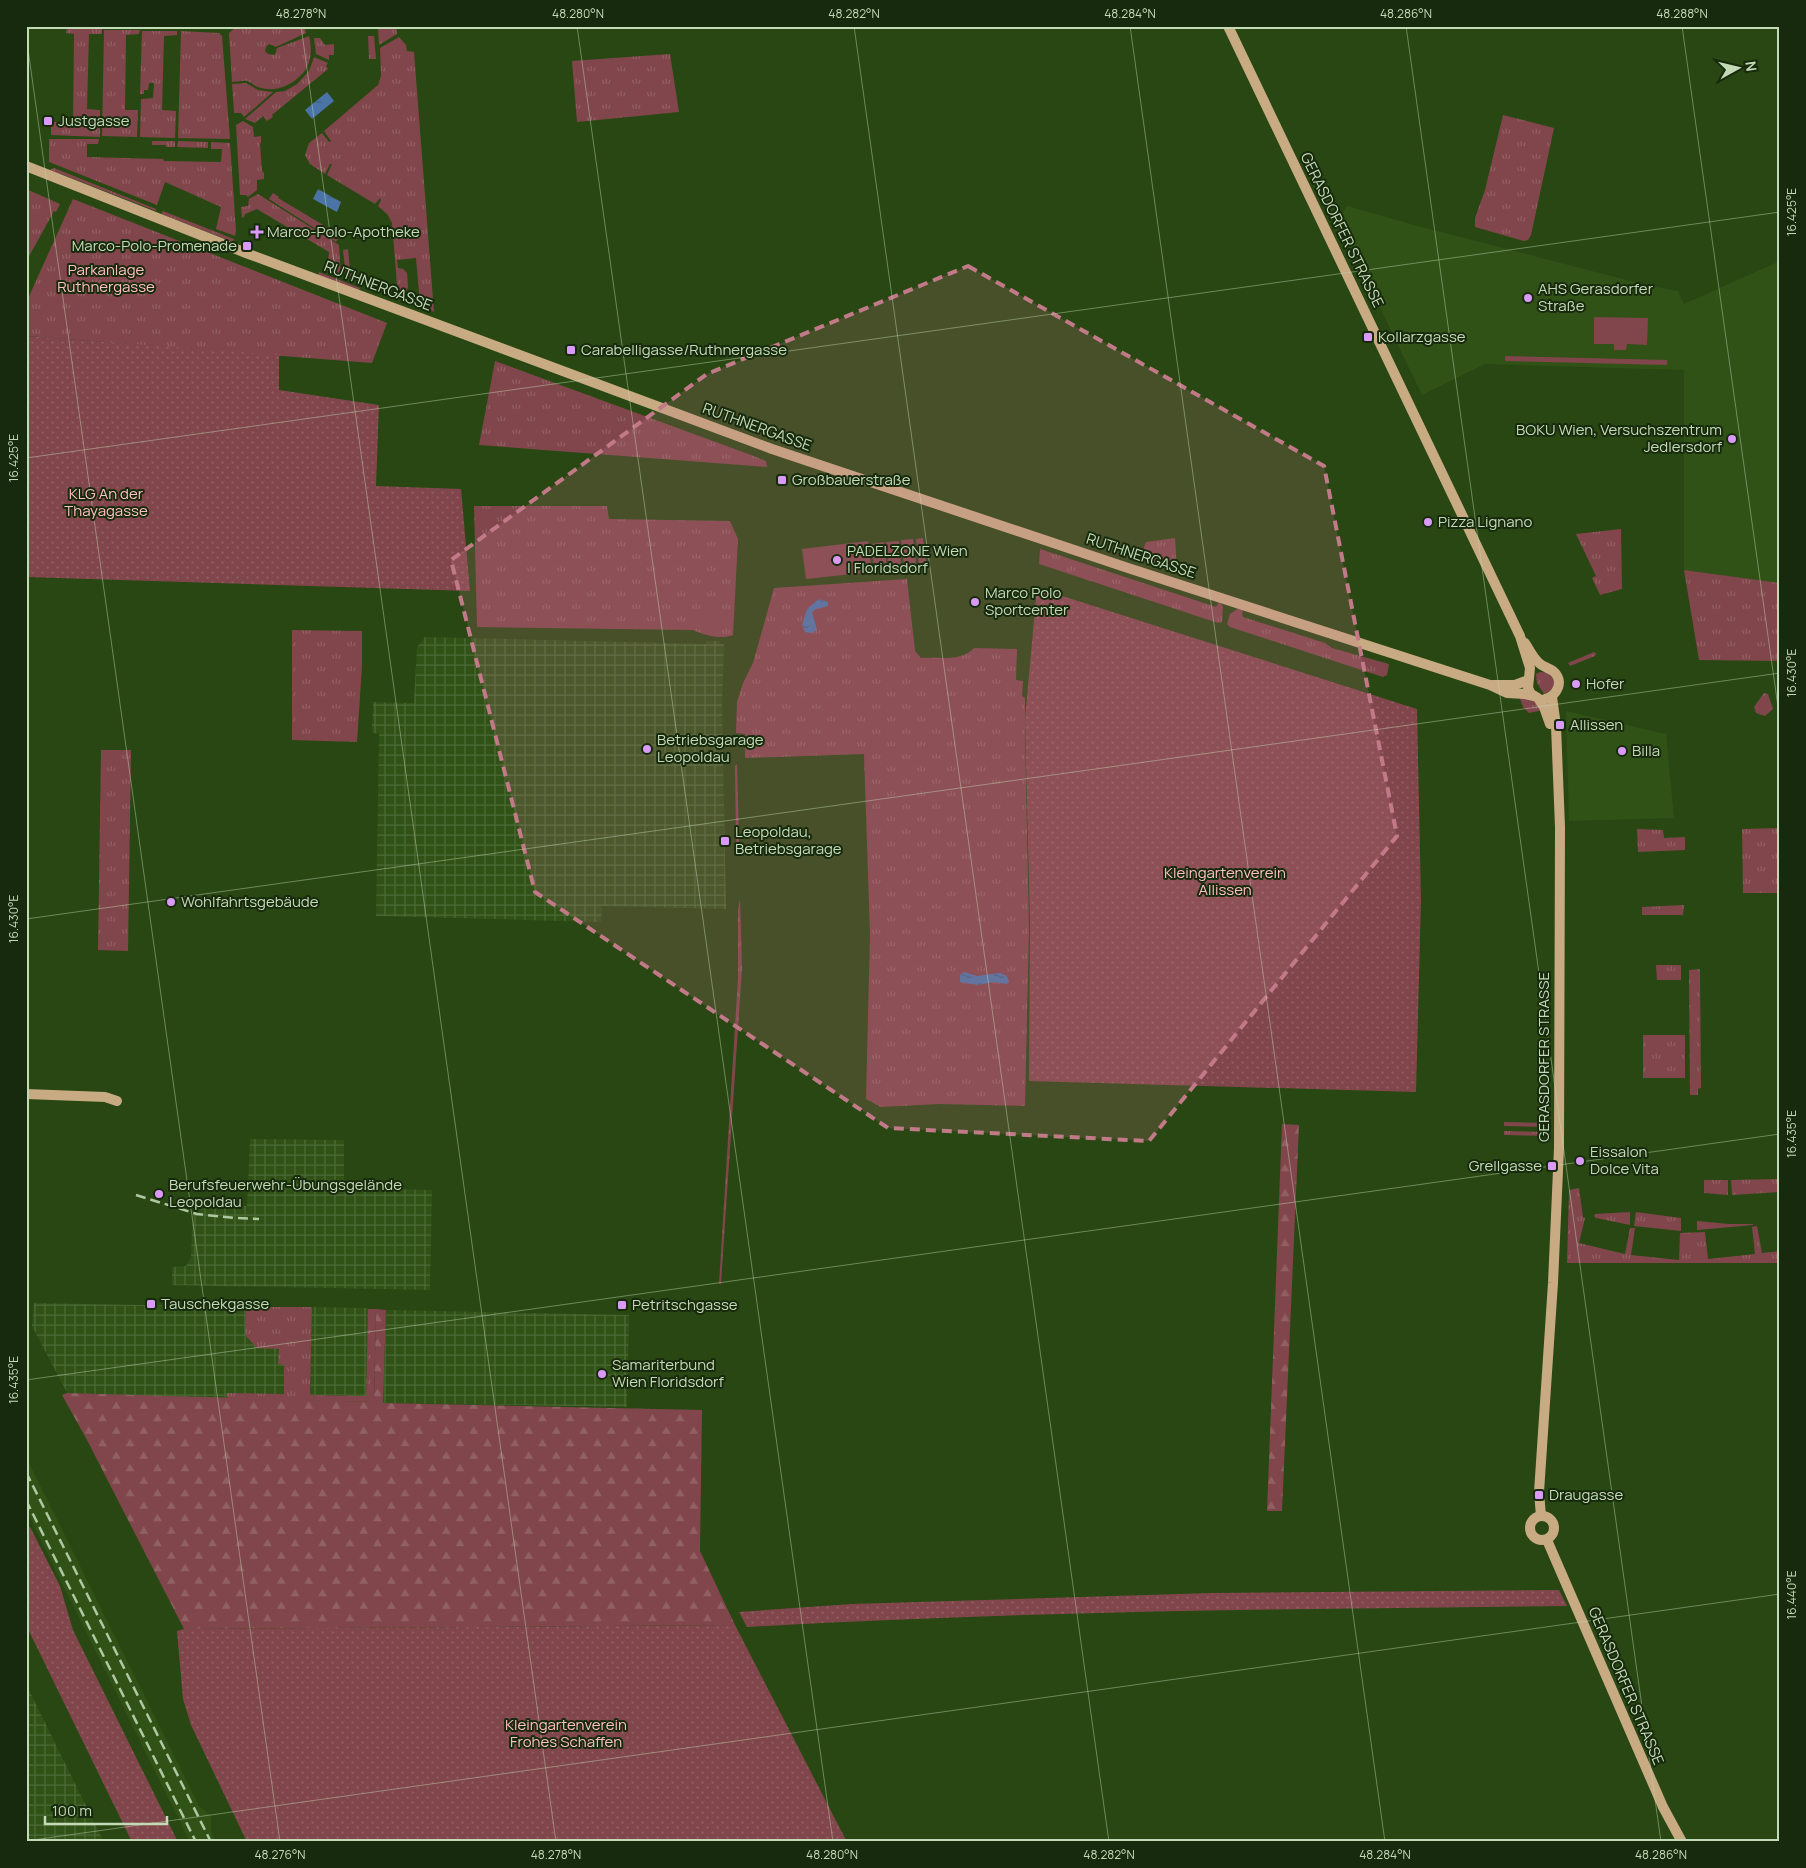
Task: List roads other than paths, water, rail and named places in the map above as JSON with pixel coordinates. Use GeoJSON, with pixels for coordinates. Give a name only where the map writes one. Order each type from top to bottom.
{"type":"FeatureCollection","features":[{"type":"Feature","properties":{"kind":"main road","name":"GERASDORFER STRASSE"},"geometry":{"type":"LineString","coordinates":[[1228,26],[1520,636],[1530,668],[1528,688],[1544,707],[1557,747]]}},
{"type":"Feature","properties":{"kind":"main road","name":"RUTHNERGASSE"},"geometry":{"type":"LineString","coordinates":[[26,166],[246,253],[772,449],[1128,568],[1490,685],[1508,694],[1525,694],[1536,697]]}},
{"type":"Feature","properties":{"kind":"main road","name":"GERASDORFER STRASSE"},"geometry":{"type":"LineString","coordinates":[[1520,636],[1539,663],[1554,672],[1559,680],[1558,688],[1552,697],[1556,726],[1560,827],[1559,1156],[1553,1284],[1539,1492],[1541,1516]]}},
{"type":"Feature","properties":{"kind":"main road"},"geometry":{"type":"LineString","coordinates":[[1529,678],[1538,669],[1548,669]]}},
{"type":"Feature","properties":{"kind":"main road","name":"RUTHNERGASSE"},"geometry":{"type":"LineString","coordinates":[[1490,685],[1515,685],[1529,678]]}},
{"type":"Feature","properties":{"kind":"main road"},"geometry":{"type":"LineString","coordinates":[[1536,697],[1544,699],[1552,697]]}},
{"type":"Feature","properties":{"kind":"main road"},"geometry":{"type":"LineString","coordinates":[[26,1094],[105,1097],[117,1101]]}},
{"type":"Feature","properties":{"kind":"main road","name":"GERASDORFER STRASSE"},"geometry":{"type":"LineString","coordinates":[[1541,1516],[1547,1517],[1553,1525],[1553,1534],[1546,1540],[1536,1539],[1530,1532],[1531,1522],[1541,1516]]}},
{"type":"Feature","properties":{"kind":"main road","name":"GERASDORFER STRASSE"},"geometry":{"type":"LineString","coordinates":[[1546,1540],[1662,1807],[1682,1842]]}},
{"type":"Feature","properties":{"kind":"water"},"geometry":{"type":"Polygon","coordinates":[[[327,92],[334,101],[312,119],[305,110],[327,92]]]}},
{"type":"Feature","properties":{"kind":"water"},"geometry":{"type":"Polygon","coordinates":[[[318,189],[341,202],[337,212],[313,199],[318,189]]]}},
{"type":"Feature","properties":{"kind":"water"},"geometry":{"type":"Polygon","coordinates":[[[819,599],[828,602],[828,606],[812,612],[817,630],[811,633],[805,632],[802,625],[807,609],[819,599]]]}},
{"type":"Feature","properties":{"kind":"water"},"geometry":{"type":"Polygon","coordinates":[[[964,972],[977,976],[1000,973],[1007,976],[1009,982],[1007,984],[994,982],[978,985],[960,982],[960,975],[964,972]]]}},
{"type":"Feature","properties":{"kind":"railway"},"geometry":{"type":"LineString","coordinates":[[136,1195],[197,1214],[259,1219]]}},
{"type":"Feature","properties":{"kind":"railway"},"geometry":{"type":"LineString","coordinates":[[26,1472],[211,1842]]}},
{"type":"Feature","properties":{"kind":"railway"},"geometry":{"type":"LineString","coordinates":[[26,1500],[196,1842]]}},
{"type":"Feature","properties":{"kind":"place","name":"Justgasse"},"geometry":{"type":"Point","coordinates":[48,121]}},
{"type":"Feature","properties":{"kind":"place","name":"Marco-Polo-Apotheke"},"geometry":{"type":"Point","coordinates":[257,232]}},
{"type":"Feature","properties":{"kind":"place","name":"Marco-Polo-Promenade"},"geometry":{"type":"Point","coordinates":[247,246]}},
{"type":"Feature","properties":{"kind":"place","name":"AHS Gerasdorfer Straße"},"geometry":{"type":"Point","coordinates":[1528,298]}},
{"type":"Feature","properties":{"kind":"place","name":"Kollarzgasse"},"geometry":{"type":"Point","coordinates":[1368,337]}},
{"type":"Feature","properties":{"kind":"place","name":"Carabelligasse/Ruthnergasse"},"geometry":{"type":"Point","coordinates":[571,350]}},
{"type":"Feature","properties":{"kind":"place","name":"BOKU Wien, Versuchszentrum Jedlersdorf"},"geometry":{"type":"Point","coordinates":[1732,439]}},
{"type":"Feature","properties":{"kind":"place","name":"Großbauerstraße"},"geometry":{"type":"Point","coordinates":[782,480]}},
{"type":"Feature","properties":{"kind":"place","name":"Pizza Lignano"},"geometry":{"type":"Point","coordinates":[1428,522]}},
{"type":"Feature","properties":{"kind":"place","name":"PADELZONE Wien | Floridsdorf"},"geometry":{"type":"Point","coordinates":[837,560]}},
{"type":"Feature","properties":{"kind":"place","name":"Marco Polo Sportcenter"},"geometry":{"type":"Point","coordinates":[975,602]}},
{"type":"Feature","properties":{"kind":"place","name":"Hofer"},"geometry":{"type":"Point","coordinates":[1576,684]}},
{"type":"Feature","properties":{"kind":"place","name":"Allissen"},"geometry":{"type":"Point","coordinates":[1560,725]}},
{"type":"Feature","properties":{"kind":"place","name":"Betriebsgarage Leopoldau"},"geometry":{"type":"Point","coordinates":[647,749]}},
{"type":"Feature","properties":{"kind":"place","name":"Billa"},"geometry":{"type":"Point","coordinates":[1622,751]}},
{"type":"Feature","properties":{"kind":"place","name":"Leopoldau, Betriebsgarage"},"geometry":{"type":"Point","coordinates":[725,841]}},
{"type":"Feature","properties":{"kind":"place","name":"Wohlfahrtsgebäude"},"geometry":{"type":"Point","coordinates":[171,902]}},
{"type":"Feature","properties":{"kind":"place","name":"Eissalon Dolce Vita"},"geometry":{"type":"Point","coordinates":[1580,1161]}},
{"type":"Feature","properties":{"kind":"place","name":"Grellgasse"},"geometry":{"type":"Point","coordinates":[1552,1166]}},
{"type":"Feature","properties":{"kind":"place","name":"Berufsfeuerwehr-Übungsgelände Leopoldau"},"geometry":{"type":"Point","coordinates":[159,1194]}},
{"type":"Feature","properties":{"kind":"place","name":"Tauschekgasse"},"geometry":{"type":"Point","coordinates":[151,1304]}},
{"type":"Feature","properties":{"kind":"place","name":"Petritschgasse"},"geometry":{"type":"Point","coordinates":[622,1305]}},
{"type":"Feature","properties":{"kind":"place","name":"Samariterbund Wien Floridsdorf"},"geometry":{"type":"Point","coordinates":[602,1374]}},
{"type":"Feature","properties":{"kind":"place","name":"Draugasse"},"geometry":{"type":"Point","coordinates":[1539,1495]}},
{"type":"Feature","properties":{"kind":"park label","name":"Parkanlage Ruthnergasse"},"geometry":{"type":"Point","coordinates":[106,278]}},
{"type":"Feature","properties":{"kind":"park label","name":"KLG An der Thayagasse"},"geometry":{"type":"Point","coordinates":[106,502]}},
{"type":"Feature","properties":{"kind":"park label","name":"Kleingartenverein Allissen"},"geometry":{"type":"Point","coordinates":[1225,882]}},
{"type":"Feature","properties":{"kind":"park label","name":"Kleingartenverein Frohes Schaffen"},"geometry":{"type":"Point","coordinates":[566,1734]}}]}
